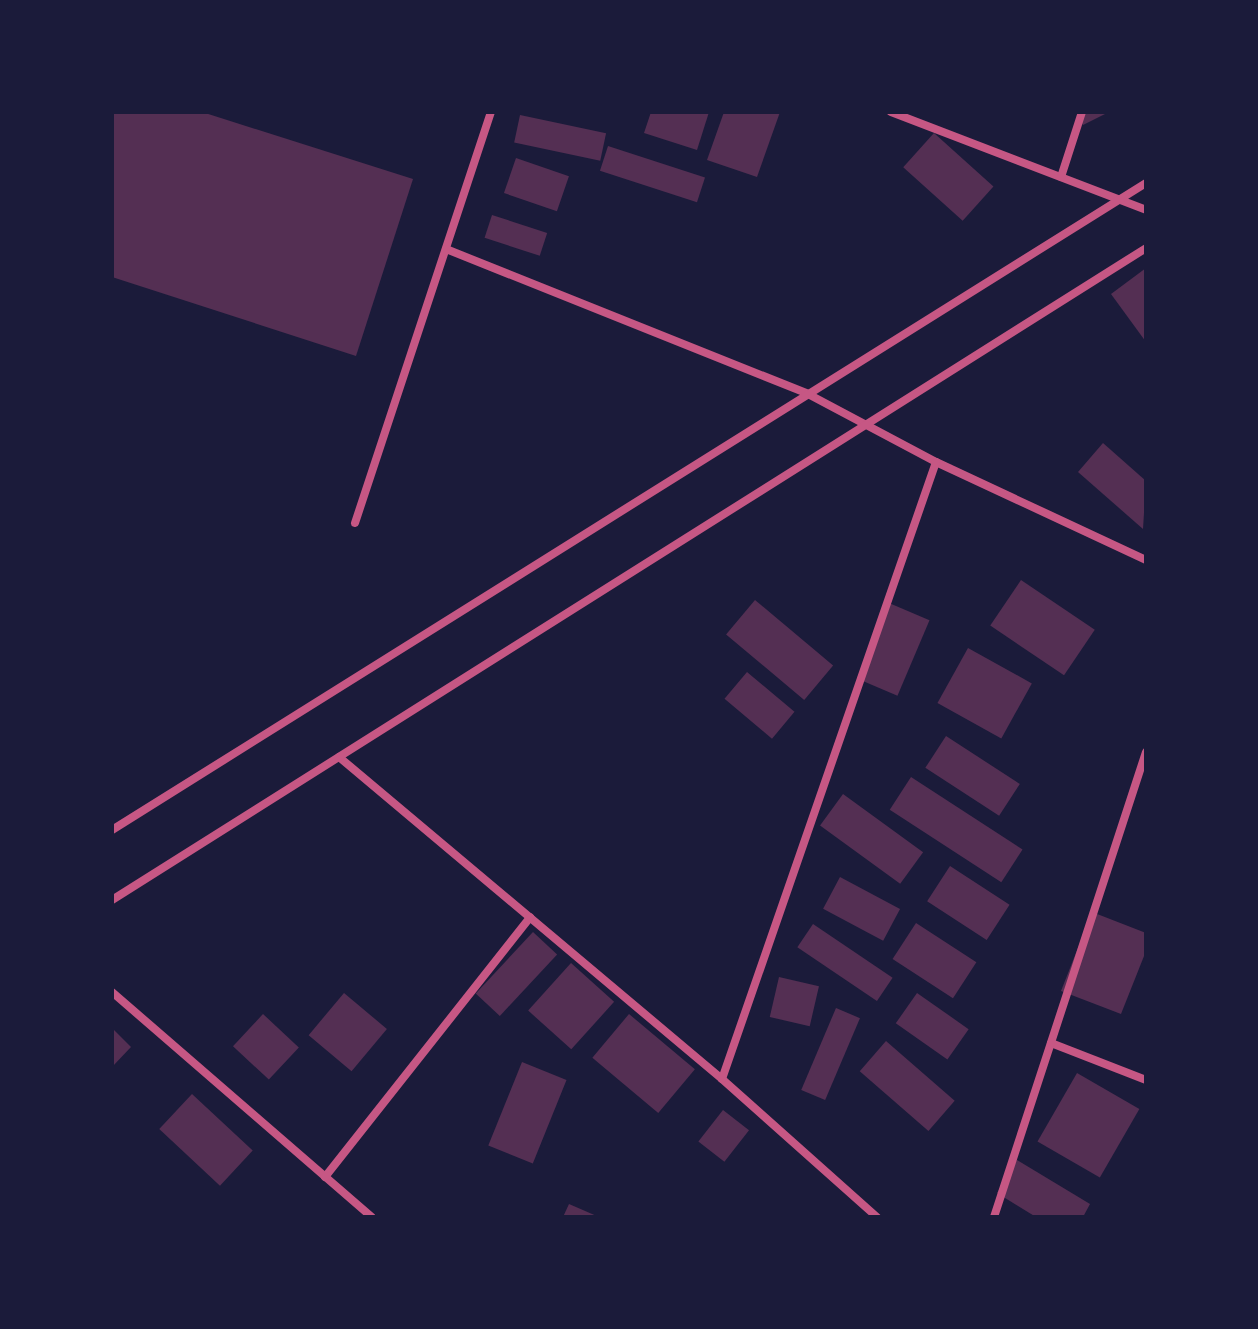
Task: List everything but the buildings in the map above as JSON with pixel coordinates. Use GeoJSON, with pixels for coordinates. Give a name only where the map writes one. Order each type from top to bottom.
{"type":"FeatureCollection","features":[{"type":"Feature","properties":{"kind":"street"},"geometry":{"type":"LineString","coordinates":[[355,523],[491,112]]}},
{"type":"Feature","properties":{"kind":"street"},"geometry":{"type":"LineString","coordinates":[[891,112],[1146,210]]}},
{"type":"Feature","properties":{"kind":"street"},"geometry":{"type":"LineString","coordinates":[[1061,177],[1082,112]]}},
{"type":"Feature","properties":{"kind":"street"},"geometry":{"type":"LineString","coordinates":[[112,830],[1146,183]]}},
{"type":"Feature","properties":{"kind":"street"},"geometry":{"type":"LineString","coordinates":[[112,900],[1146,248]]}},
{"type":"Feature","properties":{"kind":"street"},"geometry":{"type":"LineString","coordinates":[[446,249],[808,394],[936,462],[1146,560]]}},
{"type":"Feature","properties":{"kind":"street"},"geometry":{"type":"LineString","coordinates":[[722,1079],[936,462]]}},
{"type":"Feature","properties":{"kind":"street"},"geometry":{"type":"LineString","coordinates":[[994,1217],[1146,752]]}},
{"type":"Feature","properties":{"kind":"street"},"geometry":{"type":"LineString","coordinates":[[339,757],[722,1079],[877,1217]]}},
{"type":"Feature","properties":{"kind":"street"},"geometry":{"type":"LineString","coordinates":[[1136,783],[1146,786]]}},
{"type":"Feature","properties":{"kind":"street"},"geometry":{"type":"LineString","coordinates":[[325,1177],[530,917]]}},
{"type":"Feature","properties":{"kind":"street"},"geometry":{"type":"LineString","coordinates":[[112,992],[372,1217]]}},
{"type":"Feature","properties":{"kind":"street"},"geometry":{"type":"LineString","coordinates":[[1051,1043],[1146,1080]]}}]}
